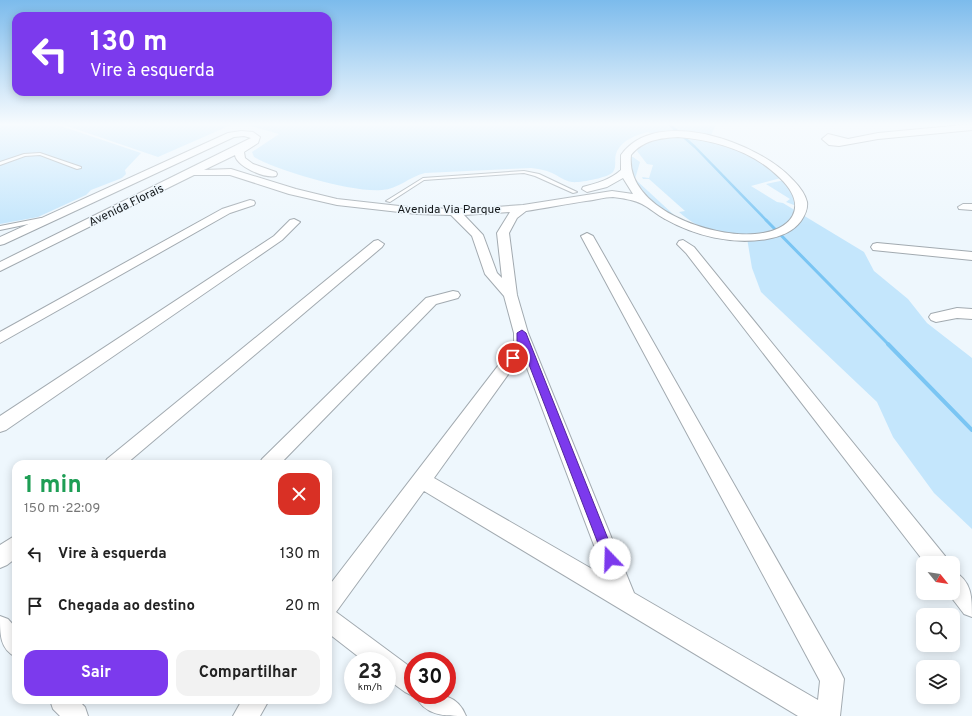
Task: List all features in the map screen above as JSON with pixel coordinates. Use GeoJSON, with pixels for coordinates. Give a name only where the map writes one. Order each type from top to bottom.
{"type":"FeatureCollection","features":[{"type":"Feature","properties":{"kind":"street","name":"Avenida Florais"},"geometry":{"type":"LineString","coordinates":[[0,241],[181,158]]}},
{"type":"Feature","properties":{"kind":"street","name":"Avenida Florais"},"geometry":{"type":"LineString","coordinates":[[0,267],[220,158]]}},
{"type":"Feature","properties":{"kind":"street","name":"Avenida Via Parque"},"geometry":{"type":"LineString","coordinates":[[240,158],[260,170],[319,188],[388,201],[434,203],[528,200],[575,192],[611,182],[618,179],[625,171]]}},
{"type":"Feature","properties":{"kind":"street","name":"Avenida Via Parque"},"geometry":{"type":"LineString","coordinates":[[626,158],[625,171],[627,177],[637,193],[648,202],[671,218],[702,231],[739,238],[754,238],[778,234],[796,222],[801,207],[800,199],[795,188],[786,177],[773,166],[760,158]]}},
{"type":"Feature","properties":{"kind":"street","name":"Avenida Via Parque"},"geometry":{"type":"LineString","coordinates":[[182,177],[212,171],[231,172],[293,192],[337,202],[394,210],[454,212],[523,208],[612,194],[648,202]]}},
{"type":"Feature","properties":{"kind":"street"},"geometry":{"type":"LineString","coordinates":[[93,199],[91,205],[93,208],[118,208]]}},
{"type":"Feature","properties":{"kind":"street"},"geometry":{"type":"LineString","coordinates":[[0,338],[226,211],[250,203]]}},
{"type":"Feature","properties":{"kind":"street"},"geometry":{"type":"LineString","coordinates":[[523,208],[512,216],[503,233],[510,295],[522,333],[626,601]]}},
{"type":"Feature","properties":{"kind":"street"},"geometry":{"type":"LineString","coordinates":[[454,212],[477,235],[491,274],[510,295]]}},
{"type":"Feature","properties":{"kind":"street"},"geometry":{"type":"LineString","coordinates":[[0,425],[278,238],[294,222]]}},
{"type":"Feature","properties":{"kind":"street"},"geometry":{"type":"LineString","coordinates":[[587,236],[832,679],[828,716]]}},
{"type":"Feature","properties":{"kind":"street"},"geometry":{"type":"LineString","coordinates":[[118,460],[378,244]]}},
{"type":"Feature","properties":{"kind":"street"},"geometry":{"type":"LineString","coordinates":[[683,244],[690,250],[932,556]]}},
{"type":"Feature","properties":{"kind":"street"},"geometry":{"type":"LineString","coordinates":[[877,247],[972,256]]}},
{"type":"Feature","properties":{"kind":"street"},"geometry":{"type":"LineString","coordinates":[[272,460],[431,301],[453,295]]}},
{"type":"Feature","properties":{"kind":"street"},"geometry":{"type":"LineString","coordinates":[[936,317],[957,313],[972,314]]}},
{"type":"Feature","properties":{"kind":"street"},"geometry":{"type":"LineString","coordinates":[[332,600],[513,358],[521,345],[522,333]]}},
{"type":"Feature","properties":{"kind":"street"},"geometry":{"type":"LineString","coordinates":[[422,480],[822,716]]}},
{"type":"Feature","properties":{"kind":"street"},"geometry":{"type":"LineString","coordinates":[[0,558],[12,548]]}},
{"type":"Feature","properties":{"kind":"street"},"geometry":{"type":"LineString","coordinates":[[960,591],[972,606]]}},
{"type":"Feature","properties":{"kind":"street"},"geometry":{"type":"LineString","coordinates":[[332,622],[371,652]]}},
{"type":"Feature","properties":{"kind":"street"},"geometry":{"type":"LineString","coordinates":[[0,627],[12,641]]}},
{"type":"Feature","properties":{"kind":"street"},"geometry":{"type":"LineString","coordinates":[[396,671],[404,677]]}},
{"type":"Feature","properties":{"kind":"street"},"geometry":{"type":"LineString","coordinates":[[66,704],[76,716]]}},
{"type":"Feature","properties":{"kind":"street"},"geometry":{"type":"LineString","coordinates":[[245,716],[254,704]]}},
{"type":"Feature","properties":{"kind":"street"},"geometry":{"type":"LineString","coordinates":[[439,704],[454,716]]}},
{"type":"Feature","properties":{"kind":"lane"},"geometry":{"type":"LineString","coordinates":[[0,164],[15,158]]}},
{"type":"Feature","properties":{"kind":"lane"},"geometry":{"type":"LineString","coordinates":[[52,158],[79,168]]}},
{"type":"Feature","properties":{"kind":"lane"},"geometry":{"type":"LineString","coordinates":[[388,201],[423,179],[524,172],[575,192]]}},
{"type":"Feature","properties":{"kind":"lane"},"geometry":{"type":"LineString","coordinates":[[0,228],[51,218]]}},
{"type":"Feature","properties":{"kind":"shaded area"},"geometry":{"type":"Polygon","coordinates":[[[0,158],[136,158],[125,170],[126,174],[122,178],[91,190],[86,195],[38,217],[0,224],[0,158]]]}},
{"type":"Feature","properties":{"kind":"shaded area"},"geometry":{"type":"Polygon","coordinates":[[[257,158],[615,158],[615,168],[610,174],[593,180],[581,182],[566,181],[547,171],[531,168],[425,173],[388,189],[369,190],[336,185],[316,180],[265,163],[257,158]]]}},
{"type":"Feature","properties":{"kind":"shaded area"},"geometry":{"type":"Polygon","coordinates":[[[629,158],[635,158],[640,162],[635,179],[675,216],[651,202],[634,183],[629,158]]]}},
{"type":"Feature","properties":{"kind":"shaded area"},"geometry":{"type":"Polygon","coordinates":[[[643,158],[757,158],[760,160],[781,178],[751,186],[777,202],[783,203],[864,252],[874,271],[908,299],[927,323],[972,358],[972,529],[934,493],[893,437],[877,402],[761,292],[752,268],[747,238],[711,230],[695,224],[687,219],[679,212],[685,211],[649,179],[643,179],[642,177],[649,178],[653,165],[647,164],[643,158]]]}},
{"type":"Feature","properties":{"kind":"shaded area"},"geometry":{"type":"Polygon","coordinates":[[[784,181],[790,190],[794,199],[794,205],[786,202],[790,199],[766,184],[784,181]]]}},
{"type":"Feature","properties":{"kind":"waterway"},"geometry":{"type":"LineString","coordinates":[[706,158],[767,221]]}},
{"type":"Feature","properties":{"kind":"waterway"},"geometry":{"type":"LineString","coordinates":[[766,220],[889,345]]}},
{"type":"Feature","properties":{"kind":"waterway"},"geometry":{"type":"LineString","coordinates":[[888,344],[972,430]]}},
{"type":"Feature","properties":{"kind":"route"},"geometry":{"type":"LineString","coordinates":[[513,358],[521,345],[522,333],[610,559]]}}]}
